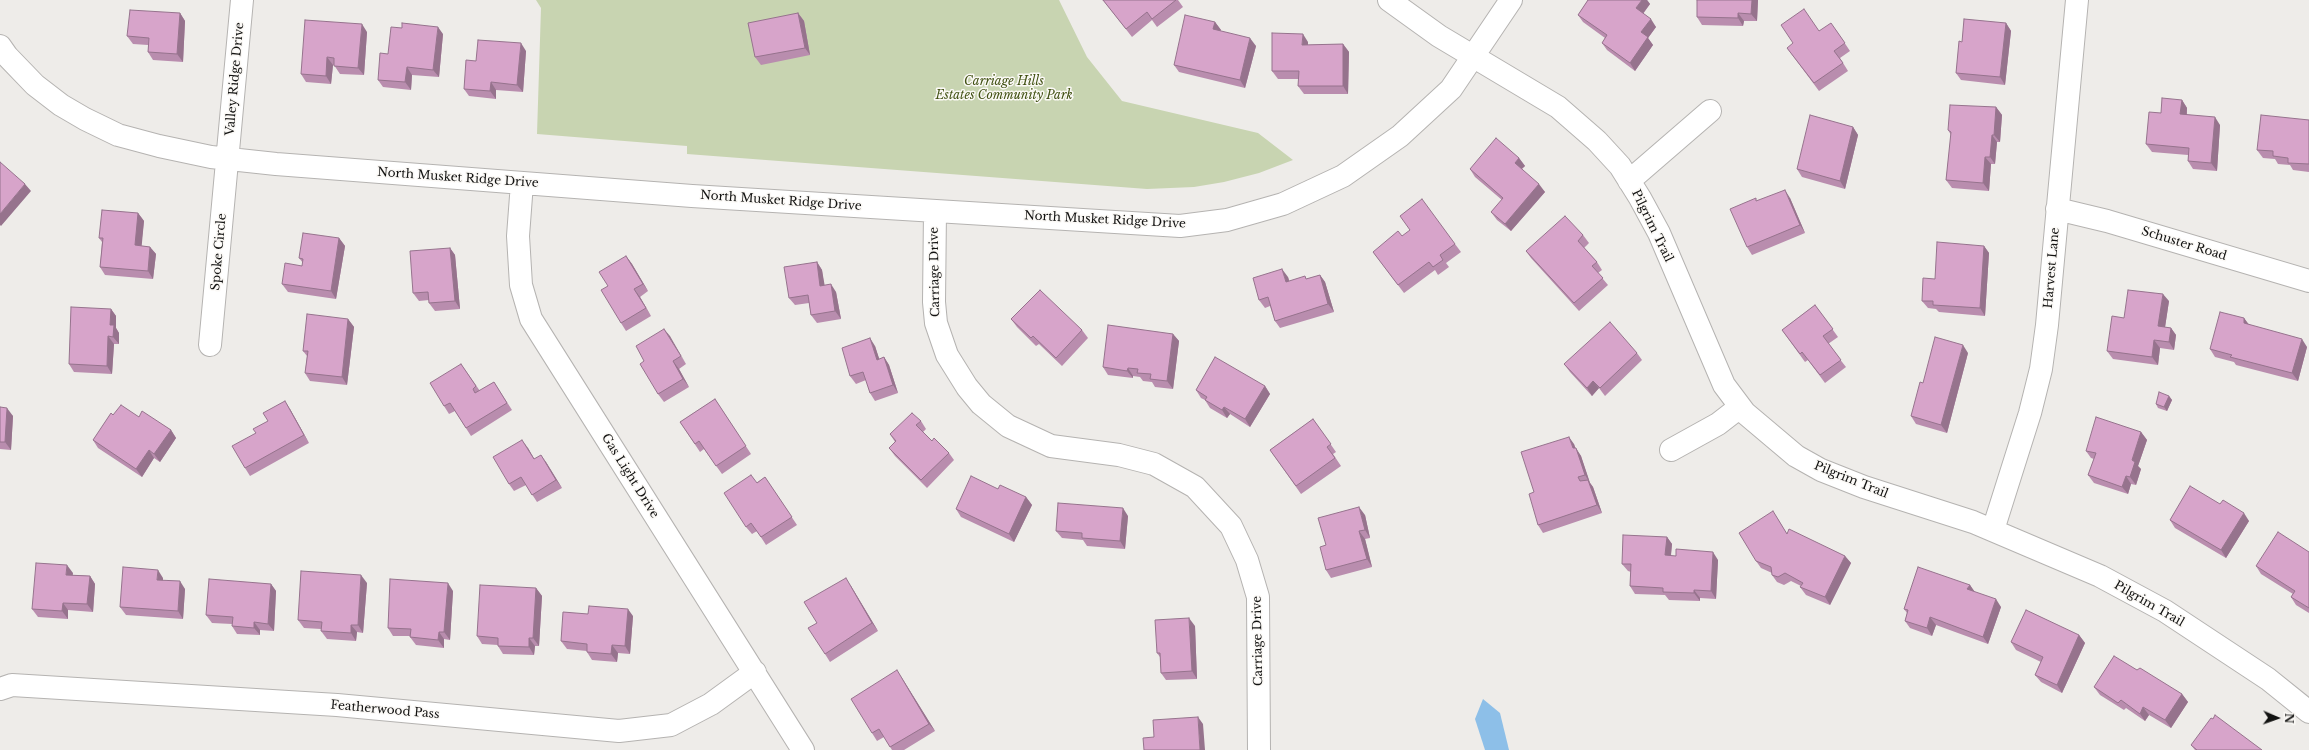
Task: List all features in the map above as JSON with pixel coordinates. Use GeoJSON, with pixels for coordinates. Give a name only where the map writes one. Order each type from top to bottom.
{"type":"FeatureCollection","features":[{"type":"Feature","properties":{"kind":"street","name":"Valley Ridge Drive"},"geometry":{"type":"LineString","coordinates":[[228,159],[242,0]]}},
{"type":"Feature","properties":{"kind":"street","name":"Pilgrim Trail"},"geometry":{"type":"LineString","coordinates":[[1389,0],[1439,36],[1474,55],[1558,107],[1597,141],[1620,166],[1659,233],[1724,385],[1740,407],[1785,447],[1821,470],[1864,487],[1993,530],[2100,576],[2165,611],[2268,679],[2309,712]]}},
{"type":"Feature","properties":{"kind":"street","name":"North Musket Ridge Drive"},"geometry":{"type":"LineString","coordinates":[[2,54],[35,85],[61,105],[85,119],[118,135],[158,146],[228,159],[522,183],[935,212],[1180,226],[1227,220],[1283,204],[1343,176],[1400,136],[1452,88],[1511,0]]}},
{"type":"Feature","properties":{"kind":"street","name":"Harvest Lane"},"geometry":{"type":"LineString","coordinates":[[1993,530],[2030,413],[2040,368],[2047,325],[2077,0]]}},
{"type":"Feature","properties":{"kind":"street"},"geometry":{"type":"LineString","coordinates":[[1629,181],[1710,111]]}},
{"type":"Feature","properties":{"kind":"street","name":"Spoke Circle"},"geometry":{"type":"LineString","coordinates":[[210,345],[228,159]]}},
{"type":"Feature","properties":{"kind":"street","name":"Gas Light Drive"},"geometry":{"type":"LineString","coordinates":[[522,183],[518,236],[521,285],[531,319],[803,750]]}},
{"type":"Feature","properties":{"kind":"street","name":"Schuster Road"},"geometry":{"type":"LineString","coordinates":[[2057,209],[2107,221],[2309,281]]}},
{"type":"Feature","properties":{"kind":"street","name":"Carriage Drive"},"geometry":{"type":"LineString","coordinates":[[935,212],[934,302],[936,323],[947,355],[967,387],[981,404],[1008,426],[1051,446],[1119,455],[1154,464],[1195,488],[1230,526],[1247,560],[1258,597],[1259,750]]}},
{"type":"Feature","properties":{"kind":"street"},"geometry":{"type":"LineString","coordinates":[[1670,450],[1718,424],[1740,407]]}},
{"type":"Feature","properties":{"kind":"street","name":"Featherwood Pass"},"geometry":{"type":"LineString","coordinates":[[0,689],[12,684],[337,705],[619,731],[671,725],[711,704],[755,672]]}},
{"type":"Feature","properties":{"kind":"green space","name":"Carriage Hills Estates Community Park"},"geometry":{"type":"Polygon","coordinates":[[[536,0],[1059,0],[1087,57],[1122,101],[1258,133],[1293,160],[1259,173],[1224,182],[1194,187],[1147,189],[687,154],[687,146],[537,134],[541,8],[536,0]]]}},
{"type":"Feature","properties":{"kind":"water"},"geometry":{"type":"Polygon","coordinates":[[[1483,699],[1500,713],[1509,750],[1485,750],[1475,719],[1483,699]]]}},
{"type":"Feature","properties":{"kind":"building"},"geometry":{"type":"Polygon","coordinates":[[[1103,0],[1176,0],[1152,19],[1147,12],[1126,29],[1103,0]]]}},
{"type":"Feature","properties":{"kind":"building"},"geometry":{"type":"Polygon","coordinates":[[[1588,0],[1642,0],[1636,8],[1651,19],[1641,32],[1648,37],[1630,63],[1602,43],[1607,35],[1578,15],[1588,0]]]}},
{"type":"Feature","properties":{"kind":"building"},"geometry":{"type":"Polygon","coordinates":[[[1697,0],[1752,0],[1751,14],[1738,13],[1738,18],[1697,17],[1697,0]]]}},
{"type":"Feature","properties":{"kind":"building"},"geometry":{"type":"Polygon","coordinates":[[[1804,9],[1819,31],[1831,23],[1845,43],[1834,51],[1843,63],[1814,83],[1787,48],[1793,43],[1781,25],[1804,9]]]}},
{"type":"Feature","properties":{"kind":"building"},"geometry":{"type":"Polygon","coordinates":[[[130,10],[180,13],[177,54],[148,52],[149,38],[127,36],[130,10]]]}},
{"type":"Feature","properties":{"kind":"building"},"geometry":{"type":"Polygon","coordinates":[[[798,13],[805,48],[755,57],[748,23],[798,13]]]}},
{"type":"Feature","properties":{"kind":"building"},"geometry":{"type":"Polygon","coordinates":[[[1185,15],[1215,22],[1213,29],[1250,38],[1240,80],[1174,65],[1185,15]]]}},
{"type":"Feature","properties":{"kind":"building"},"geometry":{"type":"Polygon","coordinates":[[[1964,19],[2006,23],[2000,77],[1956,73],[1959,41],[1962,42],[1964,19]]]}},
{"type":"Feature","properties":{"kind":"building"},"geometry":{"type":"Polygon","coordinates":[[[305,20],[362,24],[358,68],[334,66],[334,58],[327,57],[326,76],[301,74],[305,20]]]}},
{"type":"Feature","properties":{"kind":"building"},"geometry":{"type":"Polygon","coordinates":[[[402,23],[438,27],[433,70],[407,67],[405,82],[378,80],[380,53],[388,54],[391,27],[402,28],[402,23]]]}},
{"type":"Feature","properties":{"kind":"building"},"geometry":{"type":"Polygon","coordinates":[[[1272,33],[1303,34],[1302,45],[1343,44],[1343,86],[1298,86],[1299,71],[1272,71],[1272,33]]]}},
{"type":"Feature","properties":{"kind":"building"},"geometry":{"type":"Polygon","coordinates":[[[478,40],[521,43],[517,85],[491,82],[490,91],[464,89],[466,60],[476,61],[478,40]]]}},
{"type":"Feature","properties":{"kind":"building"},"geometry":{"type":"Polygon","coordinates":[[[2162,98],[2182,100],[2180,114],[2215,117],[2211,163],[2188,161],[2189,148],[2146,144],[2149,112],[2161,113],[2162,98]]]}},
{"type":"Feature","properties":{"kind":"building"},"geometry":{"type":"Polygon","coordinates":[[[1950,105],[1996,107],[1994,135],[1992,135],[1990,157],[1985,157],[1983,183],[1946,180],[1951,132],[1948,130],[1950,105]]]}},
{"type":"Feature","properties":{"kind":"building"},"geometry":{"type":"Polygon","coordinates":[[[1810,115],[1853,127],[1840,181],[1797,169],[1810,115]]]}},
{"type":"Feature","properties":{"kind":"building"},"geometry":{"type":"Polygon","coordinates":[[[2261,115],[2309,120],[2309,164],[2288,163],[2288,158],[2273,156],[2273,151],[2257,150],[2261,115]]]}},
{"type":"Feature","properties":{"kind":"building"},"geometry":{"type":"Polygon","coordinates":[[[1496,138],[1519,158],[1515,163],[1539,184],[1505,224],[1491,212],[1503,198],[1470,169],[1496,138]]]}},
{"type":"Feature","properties":{"kind":"building"},"geometry":{"type":"Polygon","coordinates":[[[0,162],[25,184],[0,214],[0,162]]]}},
{"type":"Feature","properties":{"kind":"building"},"geometry":{"type":"Polygon","coordinates":[[[1785,190],[1800,225],[1747,247],[1730,209],[1756,198],[1756,201],[1785,190]]]}},
{"type":"Feature","properties":{"kind":"building"},"geometry":{"type":"Polygon","coordinates":[[[1422,199],[1455,244],[1440,255],[1443,260],[1433,267],[1429,262],[1398,285],[1373,252],[1398,231],[1402,236],[1410,230],[1400,216],[1422,199]]]}},
{"type":"Feature","properties":{"kind":"building"},"geometry":{"type":"Polygon","coordinates":[[[102,210],[138,213],[135,245],[150,247],[148,271],[100,267],[103,238],[99,238],[102,210]]]}},
{"type":"Feature","properties":{"kind":"building"},"geometry":{"type":"Polygon","coordinates":[[[1565,216],[1583,235],[1578,241],[1597,262],[1592,266],[1603,278],[1574,303],[1526,251],[1565,216]]]}},
{"type":"Feature","properties":{"kind":"building"},"geometry":{"type":"Polygon","coordinates":[[[303,233],[339,238],[331,291],[282,284],[285,263],[302,266],[303,259],[299,258],[303,233]]]}},
{"type":"Feature","properties":{"kind":"building"},"geometry":{"type":"Polygon","coordinates":[[[1937,242],[1984,246],[1980,308],[1933,305],[1933,301],[1922,301],[1923,278],[1935,279],[1937,242]]]}},
{"type":"Feature","properties":{"kind":"building"},"geometry":{"type":"Polygon","coordinates":[[[450,248],[455,301],[429,303],[428,292],[413,293],[410,251],[450,248]]]}},
{"type":"Feature","properties":{"kind":"building"},"geometry":{"type":"Polygon","coordinates":[[[626,256],[643,284],[634,289],[646,308],[621,323],[601,290],[608,286],[599,272],[626,256]]]}},
{"type":"Feature","properties":{"kind":"building"},"geometry":{"type":"Polygon","coordinates":[[[817,262],[820,286],[831,284],[835,311],[811,315],[808,295],[789,298],[784,267],[817,262]]]}},
{"type":"Feature","properties":{"kind":"building"},"geometry":{"type":"Polygon","coordinates":[[[1282,269],[1286,282],[1305,276],[1306,279],[1320,275],[1328,304],[1275,321],[1268,297],[1259,300],[1253,278],[1282,269]]]}},
{"type":"Feature","properties":{"kind":"building"},"geometry":{"type":"Polygon","coordinates":[[[1040,290],[1082,330],[1056,358],[1033,336],[1031,338],[1011,319],[1040,290]]]}},
{"type":"Feature","properties":{"kind":"building"},"geometry":{"type":"Polygon","coordinates":[[[2128,290],[2163,294],[2158,326],[2171,328],[2169,342],[2154,340],[2152,357],[2107,351],[2112,316],[2124,318],[2128,290]]]}},
{"type":"Feature","properties":{"kind":"building"},"geometry":{"type":"Polygon","coordinates":[[[1815,305],[1833,329],[1823,336],[1841,360],[1820,375],[1802,352],[1800,354],[1782,330],[1815,305]]]}},
{"type":"Feature","properties":{"kind":"building"},"geometry":{"type":"Polygon","coordinates":[[[71,307],[111,309],[110,325],[114,325],[113,337],[108,336],[107,366],[69,364],[71,307]]]}},
{"type":"Feature","properties":{"kind":"building"},"geometry":{"type":"Polygon","coordinates":[[[2220,312],[2244,318],[2244,323],[2302,339],[2292,373],[2230,357],[2232,355],[2210,349],[2220,312]]]}},
{"type":"Feature","properties":{"kind":"building"},"geometry":{"type":"Polygon","coordinates":[[[307,314],[348,319],[342,377],[305,373],[308,351],[303,351],[307,314]]]}},
{"type":"Feature","properties":{"kind":"building"},"geometry":{"type":"Polygon","coordinates":[[[1610,322],[1637,353],[1600,388],[1593,381],[1587,388],[1564,364],[1610,322]]]}},
{"type":"Feature","properties":{"kind":"building"},"geometry":{"type":"Polygon","coordinates":[[[1108,325],[1173,334],[1167,381],[1150,379],[1151,374],[1137,373],[1138,369],[1128,368],[1127,371],[1103,367],[1108,325]]]}},
{"type":"Feature","properties":{"kind":"building"},"geometry":{"type":"Polygon","coordinates":[[[664,329],[681,356],[673,361],[683,379],[658,394],[640,364],[644,361],[636,346],[664,329]]]}},
{"type":"Feature","properties":{"kind":"building"},"geometry":{"type":"Polygon","coordinates":[[[1935,337],[1963,345],[1941,425],[1911,416],[1920,382],[1923,383],[1935,337]]]}},
{"type":"Feature","properties":{"kind":"building"},"geometry":{"type":"Polygon","coordinates":[[[870,338],[877,360],[884,357],[893,385],[870,393],[863,372],[850,376],[842,348],[870,338]]]}},
{"type":"Feature","properties":{"kind":"building"},"geometry":{"type":"Polygon","coordinates":[[[1215,357],[1265,386],[1245,419],[1224,407],[1222,410],[1205,400],[1207,397],[1196,390],[1215,357]]]}},
{"type":"Feature","properties":{"kind":"building"},"geometry":{"type":"Polygon","coordinates":[[[461,364],[476,386],[473,389],[475,393],[494,382],[507,403],[466,428],[450,403],[444,406],[430,383],[461,364]]]}},
{"type":"Feature","properties":{"kind":"building"},"geometry":{"type":"Polygon","coordinates":[[[2159,392],[2169,396],[2164,407],[2156,404],[2159,392]]]}},
{"type":"Feature","properties":{"kind":"building"},"geometry":{"type":"Polygon","coordinates":[[[715,399],[746,446],[716,466],[699,441],[695,444],[680,422],[715,399]]]}},
{"type":"Feature","properties":{"kind":"building"},"geometry":{"type":"Polygon","coordinates":[[[285,401],[304,435],[245,468],[232,446],[256,433],[253,429],[268,421],[263,413],[285,401]]]}},
{"type":"Feature","properties":{"kind":"building"},"geometry":{"type":"Polygon","coordinates":[[[121,405],[139,417],[142,411],[171,430],[154,454],[149,450],[136,469],[93,440],[111,413],[113,415],[121,405]]]}},
{"type":"Feature","properties":{"kind":"building"},"geometry":{"type":"Polygon","coordinates":[[[0,407],[7,408],[5,442],[0,442],[0,407]]]}},
{"type":"Feature","properties":{"kind":"building"},"geometry":{"type":"Polygon","coordinates":[[[912,413],[921,421],[916,425],[932,441],[934,438],[949,453],[921,480],[889,448],[896,441],[890,434],[912,413]]]}},
{"type":"Feature","properties":{"kind":"building"},"geometry":{"type":"Polygon","coordinates":[[[2096,417],[2141,432],[2132,460],[2135,462],[2130,477],[2126,476],[2122,487],[2088,475],[2096,453],[2086,451],[2096,417]]]}},
{"type":"Feature","properties":{"kind":"building"},"geometry":{"type":"Polygon","coordinates":[[[1313,419],[1331,444],[1327,447],[1335,458],[1296,486],[1270,450],[1313,419]]]}},
{"type":"Feature","properties":{"kind":"building"},"geometry":{"type":"Polygon","coordinates":[[[1569,437],[1573,448],[1576,448],[1585,475],[1578,477],[1580,481],[1588,480],[1597,505],[1538,525],[1529,494],[1534,492],[1521,452],[1569,437]]]}},
{"type":"Feature","properties":{"kind":"building"},"geometry":{"type":"Polygon","coordinates":[[[522,440],[534,459],[541,455],[556,480],[532,495],[521,477],[509,484],[493,457],[522,440]]]}},
{"type":"Feature","properties":{"kind":"building"},"geometry":{"type":"Polygon","coordinates":[[[751,475],[757,483],[765,477],[792,517],[761,537],[751,523],[746,527],[724,493],[751,475]]]}},
{"type":"Feature","properties":{"kind":"building"},"geometry":{"type":"Polygon","coordinates":[[[971,476],[998,489],[1000,485],[1026,497],[1009,534],[956,509],[971,476]]]}},
{"type":"Feature","properties":{"kind":"building"},"geometry":{"type":"Polygon","coordinates":[[[2190,486],[2220,504],[2223,500],[2244,513],[2221,550],[2170,520],[2190,486]]]}},
{"type":"Feature","properties":{"kind":"building"},"geometry":{"type":"Polygon","coordinates":[[[1058,503],[1123,508],[1120,541],[1082,538],[1082,533],[1056,531],[1058,503]]]}},
{"type":"Feature","properties":{"kind":"building"},"geometry":{"type":"Polygon","coordinates":[[[1359,507],[1365,530],[1359,531],[1367,559],[1326,570],[1320,547],[1326,545],[1318,518],[1359,507]]]}},
{"type":"Feature","properties":{"kind":"building"},"geometry":{"type":"Polygon","coordinates":[[[1773,511],[1787,534],[1789,529],[1845,556],[1825,597],[1800,587],[1803,583],[1785,573],[1778,577],[1772,575],[1771,567],[1756,561],[1739,533],[1773,511]]]}},
{"type":"Feature","properties":{"kind":"building"},"geometry":{"type":"Polygon","coordinates":[[[2278,532],[2309,552],[2309,608],[2291,597],[2295,591],[2256,566],[2278,532]]]}},
{"type":"Feature","properties":{"kind":"building"},"geometry":{"type":"Polygon","coordinates":[[[1623,535],[1667,537],[1665,555],[1676,556],[1676,549],[1713,552],[1711,591],[1694,590],[1694,593],[1663,592],[1663,588],[1630,586],[1631,564],[1622,564],[1623,535]]]}},
{"type":"Feature","properties":{"kind":"building"},"geometry":{"type":"Polygon","coordinates":[[[36,563],[67,565],[66,575],[90,576],[87,604],[63,603],[62,611],[32,609],[36,563]]]}},
{"type":"Feature","properties":{"kind":"building"},"geometry":{"type":"Polygon","coordinates":[[[123,567],[158,570],[157,580],[180,581],[178,611],[120,607],[123,567]]]}},
{"type":"Feature","properties":{"kind":"building"},"geometry":{"type":"Polygon","coordinates":[[[1918,567],[1970,585],[1967,589],[1996,599],[1983,637],[1930,617],[1927,628],[1905,621],[1908,610],[1904,609],[1918,567]]]}},
{"type":"Feature","properties":{"kind":"building"},"geometry":{"type":"Polygon","coordinates":[[[301,571],[361,575],[358,625],[351,625],[351,633],[321,631],[322,622],[298,620],[301,571]]]}},
{"type":"Feature","properties":{"kind":"building"},"geometry":{"type":"Polygon","coordinates":[[[846,578],[872,623],[825,654],[808,628],[817,623],[804,602],[846,578]]]}},
{"type":"Feature","properties":{"kind":"building"},"geometry":{"type":"Polygon","coordinates":[[[209,579],[271,584],[268,624],[254,622],[254,628],[232,626],[233,617],[206,615],[209,579]]]}},
{"type":"Feature","properties":{"kind":"building"},"geometry":{"type":"Polygon","coordinates":[[[390,579],[448,583],[444,632],[439,632],[438,640],[410,637],[411,629],[388,628],[390,579]]]}},
{"type":"Feature","properties":{"kind":"building"},"geometry":{"type":"Polygon","coordinates":[[[480,585],[536,588],[533,638],[529,638],[529,647],[498,646],[498,638],[477,636],[480,585]]]}},
{"type":"Feature","properties":{"kind":"building"},"geometry":{"type":"Polygon","coordinates":[[[589,606],[628,609],[625,646],[612,645],[611,654],[587,652],[587,644],[561,641],[563,612],[588,614],[589,606]]]}},
{"type":"Feature","properties":{"kind":"building"},"geometry":{"type":"Polygon","coordinates":[[[2026,610],[2079,635],[2057,685],[2035,675],[2043,657],[2011,642],[2026,610]]]}},
{"type":"Feature","properties":{"kind":"building"},"geometry":{"type":"Polygon","coordinates":[[[1189,618],[1192,671],[1161,673],[1160,653],[1157,653],[1155,620],[1189,618]]]}},
{"type":"Feature","properties":{"kind":"building"},"geometry":{"type":"Polygon","coordinates":[[[2114,656],[2137,670],[2140,668],[2182,694],[2165,720],[2143,707],[2140,714],[2121,700],[2118,703],[2094,687],[2114,656]]]}},
{"type":"Feature","properties":{"kind":"building"},"geometry":{"type":"Polygon","coordinates":[[[897,670],[929,724],[890,747],[879,729],[872,733],[851,699],[897,670]]]}},
{"type":"Feature","properties":{"kind":"building"},"geometry":{"type":"Polygon","coordinates":[[[2215,715],[2262,750],[2197,750],[2191,745],[2211,718],[2213,719],[2215,715]]]}},
{"type":"Feature","properties":{"kind":"building"},"geometry":{"type":"Polygon","coordinates":[[[1198,717],[1200,750],[1144,750],[1143,738],[1154,737],[1153,720],[1198,717]]]}}]}
